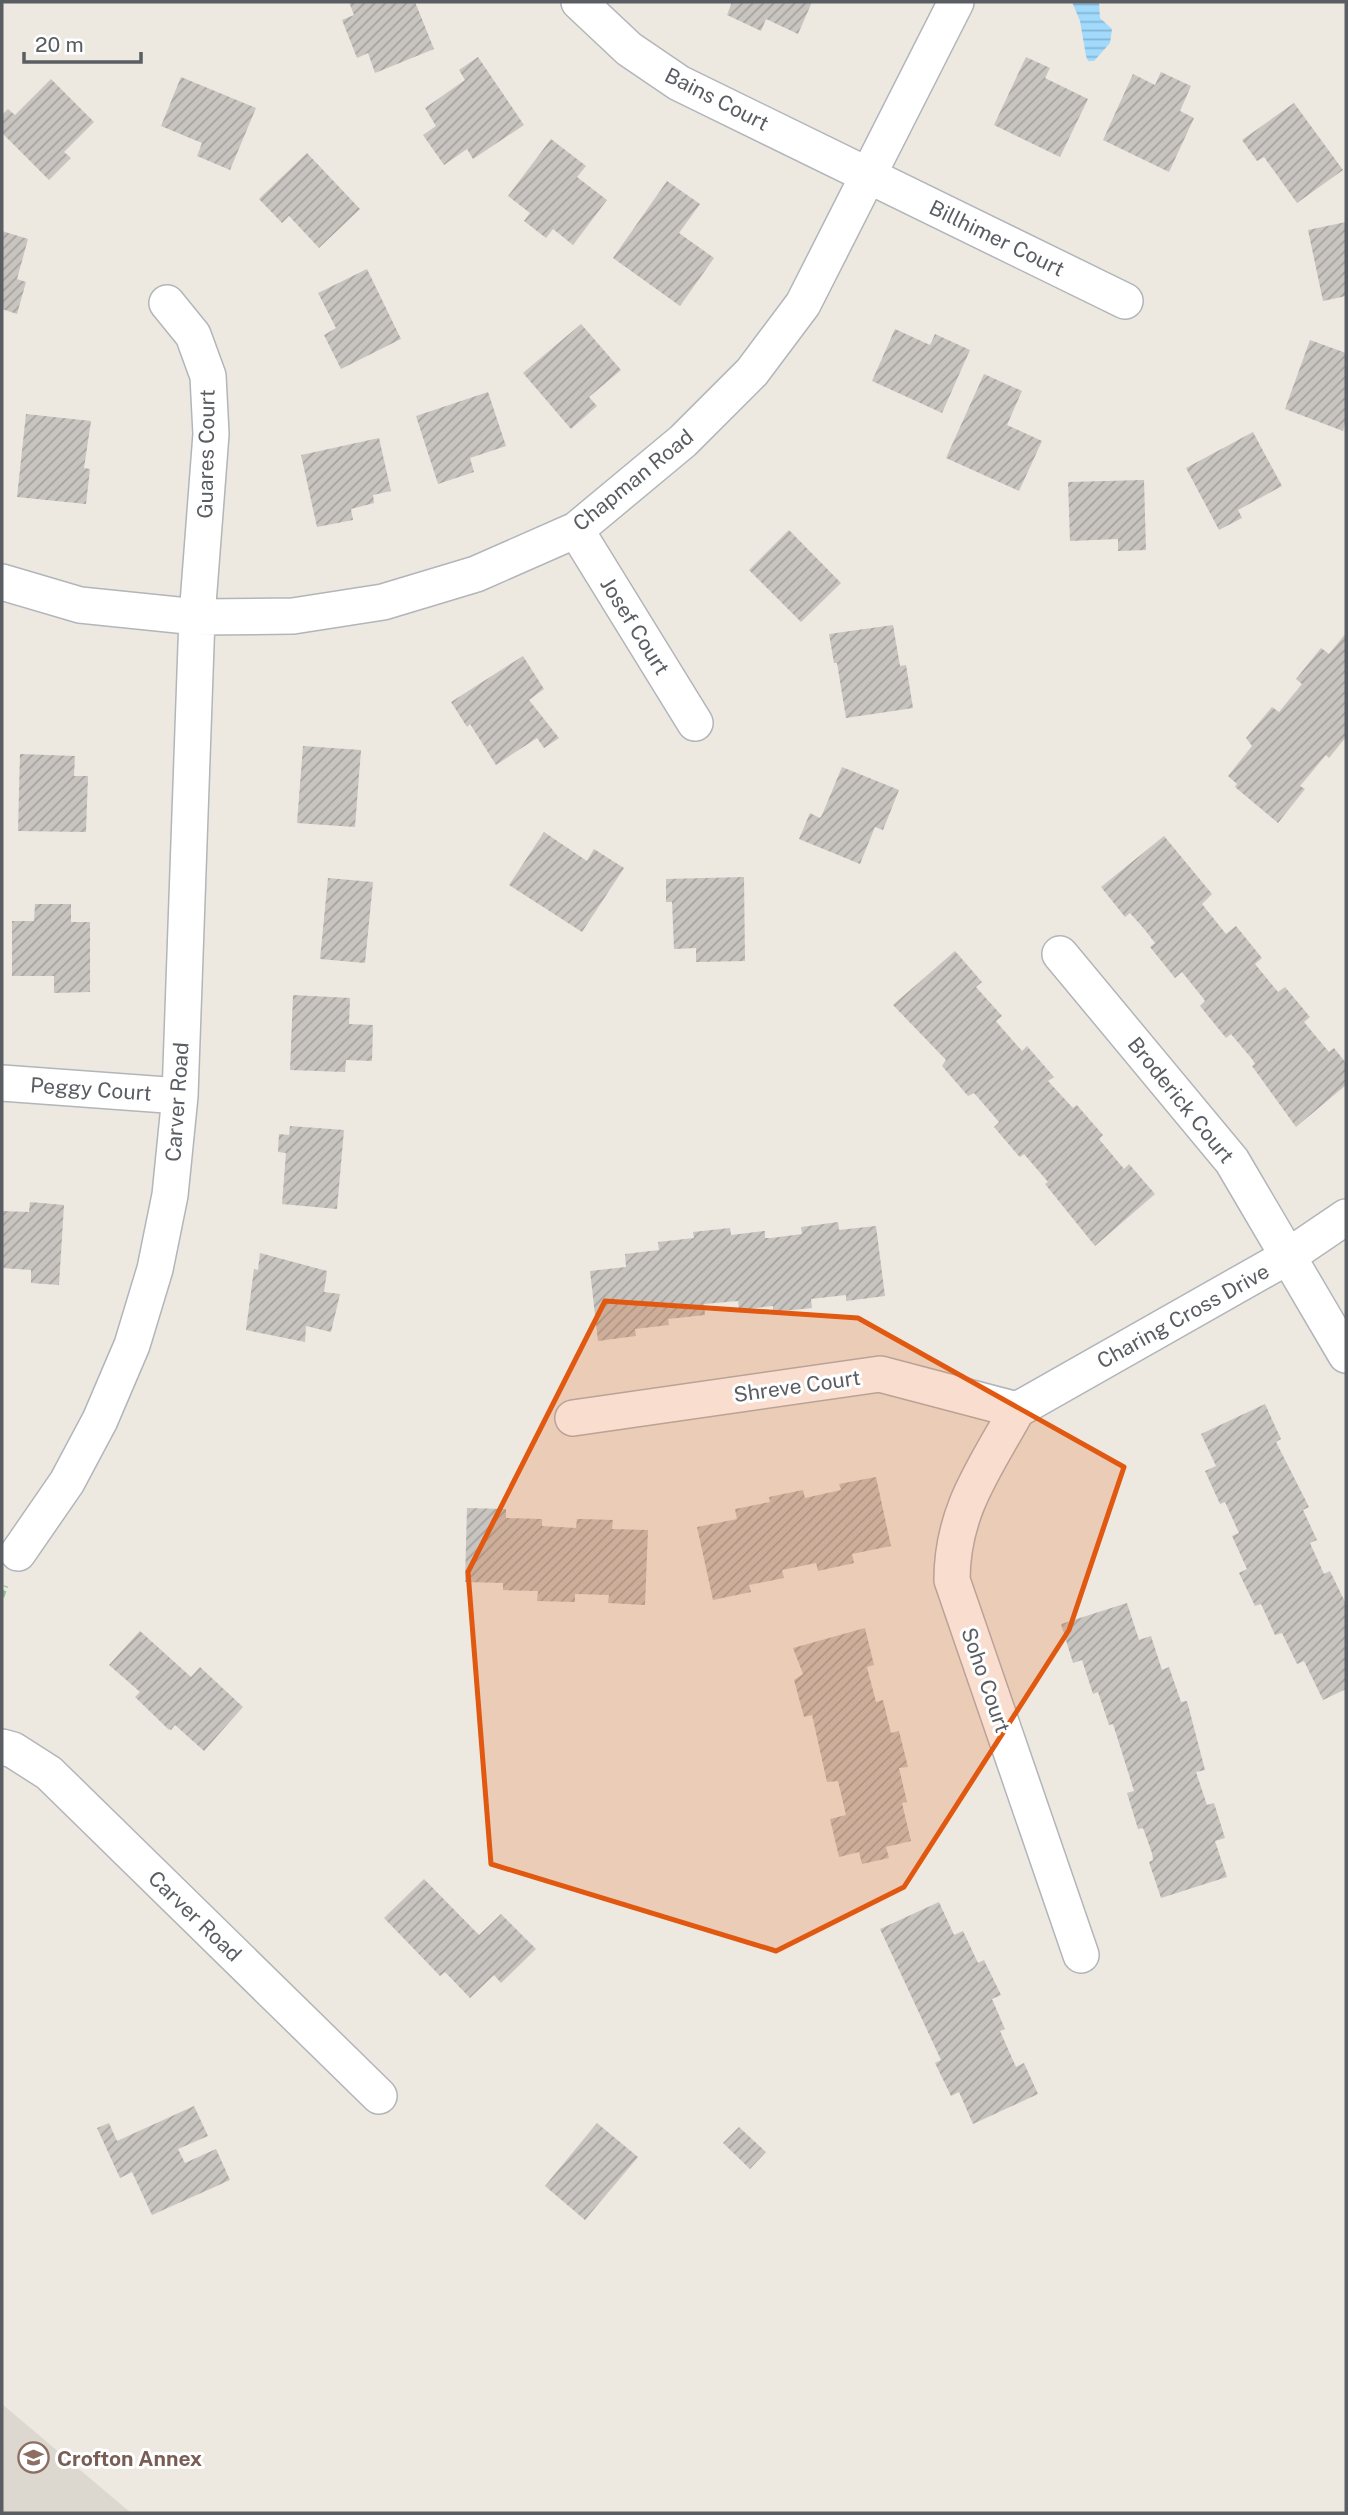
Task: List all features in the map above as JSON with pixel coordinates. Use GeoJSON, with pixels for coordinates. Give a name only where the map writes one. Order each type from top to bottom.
{"type":"FeatureCollection","features":[{"type":"Feature","properties":{"kind":"street","name":"Bains Court"},"geometry":{"type":"LineString","coordinates":[[579,2],[629,49],[679,83],[869,175]]}},
{"type":"Feature","properties":{"kind":"street","name":"Chapman Road"},"geometry":{"type":"LineString","coordinates":[[2,582],[80,605],[197,617],[293,616],[383,603],[476,574],[576,530],[684,441],[752,372],[803,304],[956,2]]}},
{"type":"Feature","properties":{"kind":"street","name":"Billhimer Court"},"geometry":{"type":"LineString","coordinates":[[869,175],[1125,301]]}},
{"type":"Feature","properties":{"kind":"street","name":"Guares Court"},"geometry":{"type":"LineString","coordinates":[[167,303],[193,335],[208,376],[211,434],[197,617]]}},
{"type":"Feature","properties":{"kind":"street","name":"Josef Court"},"geometry":{"type":"LineString","coordinates":[[576,530],[695,723]]}},
{"type":"Feature","properties":{"kind":"street","name":"Carver Road"},"geometry":{"type":"LineString","coordinates":[[18,1553],[67,1482],[100,1420],[132,1345],[155,1269],[170,1195],[180,1096],[197,617]]}},
{"type":"Feature","properties":{"kind":"street","name":"Broderick Court"},"geometry":{"type":"LineString","coordinates":[[1059,954],[1232,1160],[1346,1354]]}},
{"type":"Feature","properties":{"kind":"street","name":"Peggy Court"},"geometry":{"type":"LineString","coordinates":[[2,1083],[180,1096]]}},
{"type":"Feature","properties":{"kind":"street","name":"Charing Cross Drive"},"geometry":{"type":"LineString","coordinates":[[1017,1409],[1287,1257],[1346,1217]]}},
{"type":"Feature","properties":{"kind":"street","name":"Shreve Court"},"geometry":{"type":"LineString","coordinates":[[573,1418],[880,1374],[1017,1409]]}},
{"type":"Feature","properties":{"kind":"street","name":"Soho Court"},"geometry":{"type":"LineString","coordinates":[[1017,1409],[965,1504],[952,1549],[952,1580],[1080,1955]]}},
{"type":"Feature","properties":{"kind":"street","name":"Carver Road"},"geometry":{"type":"LineString","coordinates":[[2,1747],[13,1750],[49,1773],[379,2096]]}},
{"type":"Feature","properties":{"kind":"highlighted area"},"geometry":{"type":"Polygon","coordinates":[[[605,1301],[858,1318],[1124,1467],[1069,1630],[904,1887],[776,1951],[491,1864],[468,1572],[605,1301]]]}},
{"type":"Feature","properties":{"kind":"shaded area","name":"Crofton Annex"},"geometry":{"type":"Polygon","coordinates":[[[2,2404],[131,2513],[2,2513],[2,2404]]]}},
{"type":"Feature","properties":{"kind":"water"},"geometry":{"type":"Polygon","coordinates":[[[1072,2],[1099,2],[1100,18],[1112,29],[1110,43],[1094,61],[1088,61],[1086,56],[1080,21],[1072,2]]]}},
{"type":"Feature","properties":{"kind":"building"},"geometry":{"type":"Polygon","coordinates":[[[349,2],[415,2],[434,49],[375,73],[368,53],[357,58],[342,20],[354,15],[349,2]]]}},
{"type":"Feature","properties":{"kind":"building"},"geometry":{"type":"Polygon","coordinates":[[[732,2],[812,2],[798,34],[766,19],[761,31],[727,15],[732,2]]]}},
{"type":"Feature","properties":{"kind":"building"},"geometry":{"type":"Polygon","coordinates":[[[478,57],[524,125],[473,159],[467,149],[444,165],[423,135],[436,126],[425,108],[465,80],[459,70],[478,57]]]}},
{"type":"Feature","properties":{"kind":"building"},"geometry":{"type":"Polygon","coordinates":[[[1026,57],[1050,68],[1045,78],[1088,99],[1060,157],[994,125],[1026,57]]]}},
{"type":"Feature","properties":{"kind":"building"},"geometry":{"type":"Polygon","coordinates":[[[1161,72],[1191,86],[1180,111],[1194,118],[1169,172],[1103,140],[1133,74],[1155,85],[1161,72]]]}},
{"type":"Feature","properties":{"kind":"building"},"geometry":{"type":"Polygon","coordinates":[[[181,77],[256,108],[230,170],[197,156],[202,143],[161,126],[181,77]]]}},
{"type":"Feature","properties":{"kind":"building"},"geometry":{"type":"Polygon","coordinates":[[[51,79],[94,122],[64,152],[71,158],[49,180],[2,133],[2,115],[8,109],[15,115],[51,79]]]}},
{"type":"Feature","properties":{"kind":"building"},"geometry":{"type":"Polygon","coordinates":[[[1294,103],[1343,170],[1297,203],[1264,157],[1257,161],[1242,140],[1294,103]]]}},
{"type":"Feature","properties":{"kind":"building"},"geometry":{"type":"Polygon","coordinates":[[[551,139],[586,166],[577,177],[607,200],[573,245],[553,229],[546,238],[524,221],[530,213],[508,196],[551,139]]]}},
{"type":"Feature","properties":{"kind":"building"},"geometry":{"type":"Polygon","coordinates":[[[307,153],[360,209],[319,248],[289,216],[282,223],[259,199],[307,153]]]}},
{"type":"Feature","properties":{"kind":"building"},"geometry":{"type":"Polygon","coordinates":[[[667,181],[700,204],[679,233],[714,258],[680,306],[613,258],[667,181]]]}},
{"type":"Feature","properties":{"kind":"building"},"geometry":{"type":"Polygon","coordinates":[[[1346,222],[1346,296],[1323,301],[1308,230],[1346,222]]]}},
{"type":"Feature","properties":{"kind":"building"},"geometry":{"type":"Polygon","coordinates":[[[2,231],[28,239],[17,279],[26,282],[17,314],[2,309],[2,231]]]}},
{"type":"Feature","properties":{"kind":"building"},"geometry":{"type":"Polygon","coordinates":[[[367,269],[401,339],[341,369],[324,335],[336,328],[318,293],[367,269]]]}},
{"type":"Feature","properties":{"kind":"building"},"geometry":{"type":"Polygon","coordinates":[[[581,324],[621,370],[589,397],[597,406],[571,429],[523,373],[581,324]]]}},
{"type":"Feature","properties":{"kind":"building"},"geometry":{"type":"Polygon","coordinates":[[[895,329],[930,345],[935,334],[970,350],[942,413],[872,381],[895,329]]]}},
{"type":"Feature","properties":{"kind":"building"},"geometry":{"type":"Polygon","coordinates":[[[1310,340],[1346,353],[1346,420],[1343,431],[1285,409],[1310,340]]]}},
{"type":"Feature","properties":{"kind":"building"},"geometry":{"type":"Polygon","coordinates":[[[984,374],[1022,391],[1007,425],[1042,441],[1019,491],[946,458],[984,374]]]}},
{"type":"Feature","properties":{"kind":"building"},"geometry":{"type":"Polygon","coordinates":[[[488,392],[506,446],[470,458],[474,472],[438,484],[416,416],[488,392]]]}},
{"type":"Feature","properties":{"kind":"building"},"geometry":{"type":"Polygon","coordinates":[[[26,414],[91,421],[84,468],[90,469],[86,504],[17,497],[26,414]]]}},
{"type":"Feature","properties":{"kind":"building"},"geometry":{"type":"Polygon","coordinates":[[[1253,432],[1282,486],[1238,510],[1242,518],[1219,530],[1186,468],[1253,432]]]}},
{"type":"Feature","properties":{"kind":"building"},"geometry":{"type":"Polygon","coordinates":[[[379,438],[391,491],[373,495],[374,503],[351,509],[353,520],[317,527],[301,455],[379,438]]]}},
{"type":"Feature","properties":{"kind":"building"},"geometry":{"type":"Polygon","coordinates":[[[1144,480],[1146,550],[1118,551],[1118,539],[1070,541],[1068,482],[1144,480]]]}},
{"type":"Feature","properties":{"kind":"building"},"geometry":{"type":"Polygon","coordinates":[[[789,530],[841,583],[801,622],[749,570],[789,530]]]}},
{"type":"Feature","properties":{"kind":"building"},"geometry":{"type":"Polygon","coordinates":[[[893,625],[900,666],[906,665],[913,708],[846,718],[829,634],[893,625]]]}},
{"type":"Feature","properties":{"kind":"building"},"geometry":{"type":"Polygon","coordinates":[[[1346,633],[1346,737],[1329,758],[1326,755],[1300,786],[1305,789],[1278,823],[1235,787],[1237,784],[1228,776],[1252,746],[1246,738],[1272,707],[1279,712],[1302,684],[1296,679],[1321,648],[1329,654],[1346,633]]]}},
{"type":"Feature","properties":{"kind":"building"},"geometry":{"type":"Polygon","coordinates":[[[523,656],[544,689],[529,700],[559,738],[544,748],[537,738],[496,765],[470,724],[467,727],[451,702],[523,656]]]}},
{"type":"Feature","properties":{"kind":"building"},"geometry":{"type":"Polygon","coordinates":[[[303,746],[361,750],[355,827],[297,823],[303,746]]]}},
{"type":"Feature","properties":{"kind":"building"},"geometry":{"type":"Polygon","coordinates":[[[20,754],[75,756],[74,776],[88,776],[86,832],[18,831],[20,754]]]}},
{"type":"Feature","properties":{"kind":"building"},"geometry":{"type":"Polygon","coordinates":[[[842,767],[899,790],[883,830],[875,827],[860,864],[799,839],[810,813],[820,818],[822,815],[842,767]]]}},
{"type":"Feature","properties":{"kind":"building"},"geometry":{"type":"Polygon","coordinates":[[[544,832],[587,861],[594,849],[624,868],[582,932],[509,885],[544,832]]]}},
{"type":"Feature","properties":{"kind":"building"},"geometry":{"type":"Polygon","coordinates":[[[1164,836],[1212,894],[1202,904],[1226,934],[1236,926],[1262,958],[1255,964],[1278,992],[1285,987],[1310,1017],[1304,1022],[1329,1052],[1334,1048],[1346,1063],[1346,1085],[1296,1127],[1252,1066],[1255,1064],[1252,1059],[1231,1034],[1226,1038],[1200,1006],[1205,1001],[1182,972],[1175,978],[1150,947],[1155,943],[1145,930],[1130,913],[1125,917],[1101,887],[1164,836]]]}},
{"type":"Feature","properties":{"kind":"building"},"geometry":{"type":"Polygon","coordinates":[[[744,877],[745,961],[696,962],[696,948],[674,949],[672,902],[666,902],[666,879],[744,877]]]}},
{"type":"Feature","properties":{"kind":"building"},"geometry":{"type":"Polygon","coordinates":[[[328,878],[373,882],[365,963],[320,959],[328,878]]]}},
{"type":"Feature","properties":{"kind":"building"},"geometry":{"type":"Polygon","coordinates":[[[35,904],[71,904],[71,922],[90,922],[90,992],[54,993],[54,976],[12,976],[12,921],[34,921],[35,904]]]}},
{"type":"Feature","properties":{"kind":"building"},"geometry":{"type":"Polygon","coordinates":[[[955,951],[982,982],[976,987],[1002,1016],[996,1021],[1000,1026],[1022,1051],[1027,1046],[1054,1077],[1048,1081],[1073,1108],[1077,1105],[1103,1135],[1099,1139],[1124,1169],[1129,1164],[1155,1194],[1095,1246],[1045,1184],[1048,1182],[1024,1154],[1020,1157],[1017,1154],[994,1127],[999,1122],[974,1093],[968,1096],[942,1066],[946,1060],[893,1005],[955,951]]]}},
{"type":"Feature","properties":{"kind":"building"},"geometry":{"type":"Polygon","coordinates":[[[293,995],[350,998],[349,1024],[373,1025],[372,1061],[346,1060],[345,1072],[290,1070],[293,995]]]}},
{"type":"Feature","properties":{"kind":"building"},"geometry":{"type":"Polygon","coordinates":[[[290,1126],[344,1130],[337,1209],[282,1204],[286,1153],[278,1152],[279,1134],[289,1135],[290,1126]]]}},
{"type":"Feature","properties":{"kind":"building"},"geometry":{"type":"Polygon","coordinates":[[[30,1202],[64,1205],[59,1285],[31,1283],[31,1270],[2,1268],[2,1211],[29,1212],[30,1202]]]}},
{"type":"Feature","properties":{"kind":"building"},"geometry":{"type":"Polygon","coordinates":[[[838,1222],[839,1230],[876,1226],[885,1296],[846,1301],[846,1295],[811,1299],[812,1308],[773,1312],[773,1306],[739,1310],[738,1301],[704,1304],[705,1315],[668,1319],[669,1325],[635,1329],[636,1336],[598,1341],[590,1271],[626,1267],[625,1254],[659,1250],[658,1242],[694,1238],[693,1232],[730,1228],[731,1235],[765,1231],[765,1238],[771,1238],[802,1234],[801,1227],[838,1222]]]}},
{"type":"Feature","properties":{"kind":"building"},"geometry":{"type":"Polygon","coordinates":[[[260,1253],[327,1271],[324,1292],[340,1294],[331,1332],[306,1326],[305,1342],[246,1330],[254,1269],[258,1270],[260,1253]]]}},
{"type":"Feature","properties":{"kind":"building"},"geometry":{"type":"Polygon","coordinates":[[[1265,1404],[1281,1439],[1276,1442],[1309,1507],[1303,1510],[1317,1540],[1310,1543],[1324,1574],[1330,1571],[1346,1604],[1346,1689],[1323,1700],[1304,1661],[1297,1664],[1282,1633],[1275,1635],[1261,1604],[1255,1606],[1239,1573],[1247,1569],[1232,1536],[1239,1533],[1225,1502],[1220,1504],[1205,1471],[1216,1466],[1201,1434],[1265,1404]]]}},
{"type":"Feature","properties":{"kind":"building"},"geometry":{"type":"Polygon","coordinates":[[[876,1477],[891,1546],[852,1554],[854,1563],[818,1571],[816,1563],[782,1570],[784,1578],[749,1585],[751,1592],[713,1600],[697,1527],[737,1519],[735,1509],[770,1502],[769,1497],[803,1490],[805,1498],[841,1490],[839,1484],[876,1477]]]}},
{"type":"Feature","properties":{"kind":"building"},"geometry":{"type":"Polygon","coordinates":[[[467,1508],[506,1509],[506,1518],[542,1519],[542,1526],[576,1528],[577,1519],[613,1520],[612,1529],[648,1530],[645,1605],[608,1603],[609,1595],[575,1594],[575,1602],[537,1601],[538,1591],[503,1590],[503,1583],[465,1582],[467,1508]]]}},
{"type":"Feature","properties":{"kind":"building"},"geometry":{"type":"Polygon","coordinates":[[[1127,1603],[1139,1640],[1151,1636],[1162,1670],[1169,1667],[1181,1702],[1187,1701],[1205,1770],[1196,1772],[1207,1805],[1214,1803],[1225,1838],[1215,1841],[1227,1877],[1161,1898],[1149,1862],[1153,1860],[1152,1853],[1143,1828],[1138,1829],[1127,1793],[1134,1791],[1113,1724],[1109,1725],[1098,1692],[1093,1694],[1082,1660],[1073,1663],[1061,1624],[1127,1603]]]}},
{"type":"Feature","properties":{"kind":"building"},"geometry":{"type":"Polygon","coordinates":[[[865,1628],[874,1665],[867,1667],[876,1702],[883,1700],[891,1733],[899,1731],[908,1767],[899,1768],[907,1802],[902,1803],[911,1841],[886,1847],[889,1858],[862,1864],[859,1852],[839,1857],[830,1819],[846,1815],[838,1781],[827,1782],[812,1715],[804,1717],[794,1680],[803,1674],[793,1648],[865,1628]]]}},
{"type":"Feature","properties":{"kind":"building"},"geometry":{"type":"Polygon","coordinates":[[[140,1631],[191,1677],[200,1667],[243,1707],[204,1751],[175,1725],[171,1730],[168,1729],[135,1697],[140,1692],[109,1665],[140,1631]]]}},
{"type":"Feature","properties":{"kind":"building"},"geometry":{"type":"Polygon","coordinates":[[[424,1879],[479,1935],[501,1914],[536,1949],[501,1983],[494,1975],[470,1998],[445,1972],[440,1976],[384,1918],[424,1879]]]}},
{"type":"Feature","properties":{"kind":"building"},"geometry":{"type":"Polygon","coordinates":[[[939,1902],[954,1935],[963,1931],[978,1963],[984,1960],[1001,1995],[992,1999],[1005,2029],[1000,2031],[1016,2067],[1024,2063],[1038,2094],[973,2124],[959,2092],[951,2096],[935,2063],[941,2060],[880,1929],[939,1902]]]}},
{"type":"Feature","properties":{"kind":"building"},"geometry":{"type":"Polygon","coordinates":[[[194,2106],[208,2136],[178,2149],[185,2163],[216,2149],[230,2180],[152,2215],[132,2172],[120,2178],[97,2128],[109,2123],[117,2141],[194,2106]]]}},
{"type":"Feature","properties":{"kind":"building"},"geometry":{"type":"Polygon","coordinates":[[[597,2123],[638,2157],[585,2220],[545,2186],[597,2123]]]}},
{"type":"Feature","properties":{"kind":"building"},"geometry":{"type":"Polygon","coordinates":[[[739,2127],[766,2152],[750,2169],[723,2143],[739,2127]]]}},
{"type":"Feature","properties":{"kind":"place","name":"Crofton Annex"},"geometry":{"type":"Point","coordinates":[34,2458]}}]}
